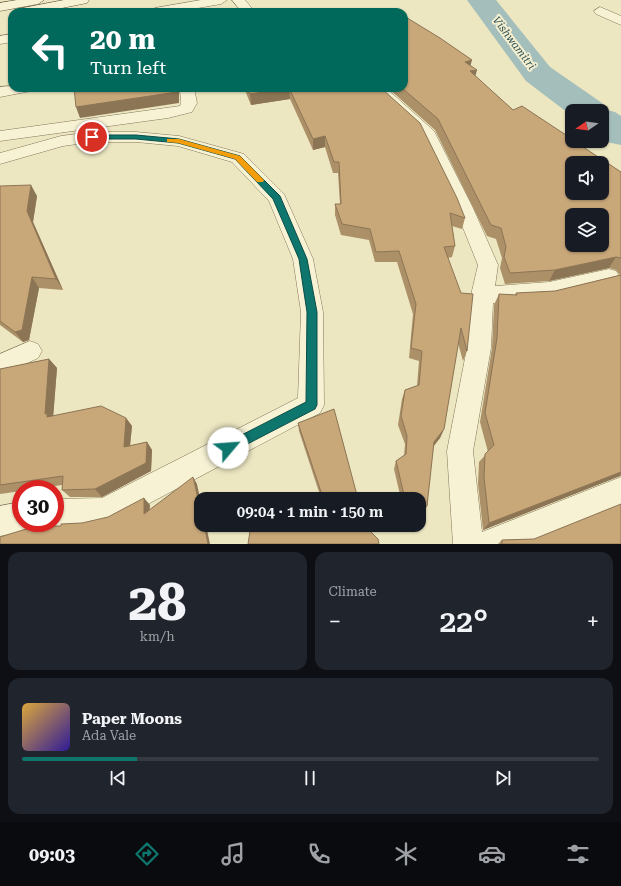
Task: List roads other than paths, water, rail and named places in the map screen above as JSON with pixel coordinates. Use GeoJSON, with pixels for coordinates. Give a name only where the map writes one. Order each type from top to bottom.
{"type":"FeatureCollection","features":[{"type":"Feature","properties":{"kind":"main road"},"geometry":{"type":"LineString","coordinates":[[0,7],[38,0]]}},
{"type":"Feature","properties":{"kind":"main road"},"geometry":{"type":"LineString","coordinates":[[43,8],[83,0]]}},
{"type":"Feature","properties":{"kind":"street"},"geometry":{"type":"LineString","coordinates":[[177,8],[221,0]]}},
{"type":"Feature","properties":{"kind":"street"},"geometry":{"type":"LineString","coordinates":[[238,0],[245,8]]}},
{"type":"Feature","properties":{"kind":"street"},"geometry":{"type":"LineString","coordinates":[[600,11],[621,21]]}},
{"type":"Feature","properties":{"kind":"street"},"geometry":{"type":"LineString","coordinates":[[0,136],[168,113],[186,109],[189,103],[188,92]]}},
{"type":"Feature","properties":{"kind":"street"},"geometry":{"type":"LineString","coordinates":[[382,92],[426,131],[464,208],[488,265],[482,295],[479,348],[460,451],[468,544]]}},
{"type":"Feature","properties":{"kind":"street"},"geometry":{"type":"LineString","coordinates":[[0,159],[61,141],[92,137],[136,137],[179,141],[238,158],[277,198],[303,259],[312,312],[311,405],[104,512],[64,514]]}},
{"type":"Feature","properties":{"kind":"street"},"geometry":{"type":"LineString","coordinates":[[482,295],[548,291],[610,278]]}},
{"type":"Feature","properties":{"kind":"street"},"geometry":{"type":"LineString","coordinates":[[0,365],[30,351]]}},
{"type":"Feature","properties":{"kind":"street"},"geometry":{"type":"LineString","coordinates":[[489,544],[621,491]]}},
{"type":"Feature","properties":{"kind":"street"},"geometry":{"type":"LineString","coordinates":[[0,521],[12,518]]}},
{"type":"Feature","properties":{"kind":"waterway","name":"Vishwamitri"},"geometry":{"type":"LineString","coordinates":[[481,0],[538,74],[579,104]]}},
{"type":"Feature","properties":{"kind":"waterway","name":"Vishwamitri"},"geometry":{"type":"LineString","coordinates":[[609,125],[621,134]]}}]}
